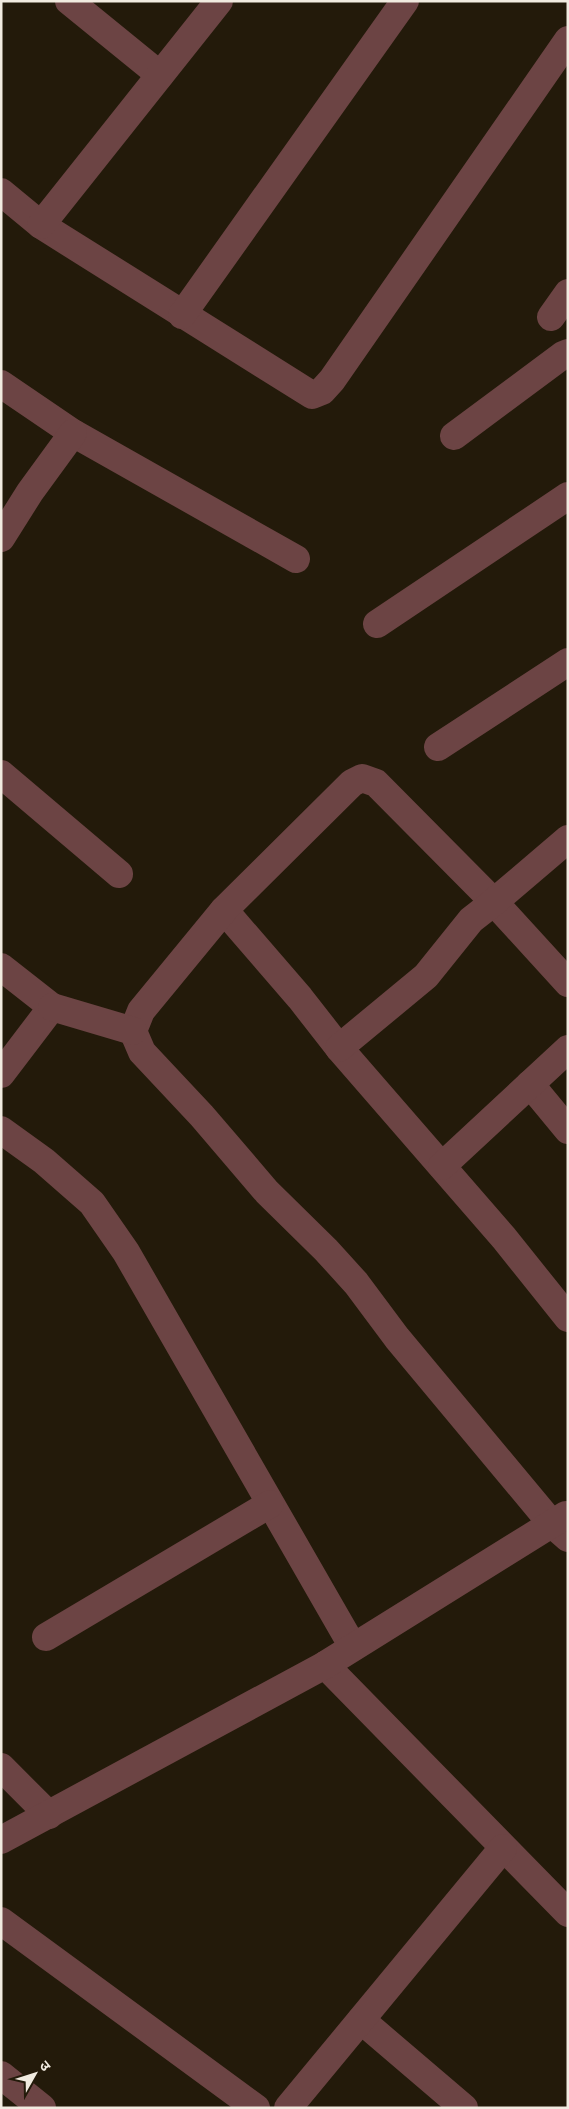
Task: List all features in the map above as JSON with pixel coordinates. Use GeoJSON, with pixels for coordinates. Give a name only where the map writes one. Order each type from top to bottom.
{"type":"FeatureCollection","features":[{"type":"Feature","properties":{"kind":"street"},"geometry":{"type":"LineString","coordinates":[[69,1],[160,76]]}},
{"type":"Feature","properties":{"kind":"street"},"geometry":{"type":"LineString","coordinates":[[41,225],[219,1]]}},
{"type":"Feature","properties":{"kind":"street"},"geometry":{"type":"LineString","coordinates":[[182,315],[405,1]]}},
{"type":"Feature","properties":{"kind":"street"},"geometry":{"type":"LineString","coordinates":[[1,192],[41,225],[312,395],[322,391],[332,380],[568,40]]}},
{"type":"Feature","properties":{"kind":"street"},"geometry":{"type":"LineString","coordinates":[[551,317],[568,293]]}},
{"type":"Feature","properties":{"kind":"street"},"geometry":{"type":"LineString","coordinates":[[454,436],[562,354],[568,353]]}},
{"type":"Feature","properties":{"kind":"street"},"geometry":{"type":"LineString","coordinates":[[1,384],[73,432],[296,560]]}},
{"type":"Feature","properties":{"kind":"street"},"geometry":{"type":"LineString","coordinates":[[1,538],[73,432]]}},
{"type":"Feature","properties":{"kind":"street"},"geometry":{"type":"LineString","coordinates":[[377,624],[568,496]]}},
{"type":"Feature","properties":{"kind":"street"},"geometry":{"type":"LineString","coordinates":[[438,747],[568,662]]}},
{"type":"Feature","properties":{"kind":"street"},"geometry":{"type":"LineString","coordinates":[[1,774],[119,874]]}},
{"type":"Feature","properties":{"kind":"street"},"geometry":{"type":"LineString","coordinates":[[1,1840],[325,1665],[562,1525],[397,1338],[356,1283],[326,1250],[267,1192],[202,1116],[142,1052],[133,1031],[141,1011],[224,910],[352,783],[362,778],[376,783],[494,902],[568,983]]}},
{"type":"Feature","properties":{"kind":"street"},"geometry":{"type":"LineString","coordinates":[[339,1048],[426,976],[470,920],[494,902],[568,838]]}},
{"type":"Feature","properties":{"kind":"street"},"geometry":{"type":"LineString","coordinates":[[224,910],[300,998],[339,1048],[504,1238],[568,1318]]}},
{"type":"Feature","properties":{"kind":"street"},"geometry":{"type":"LineString","coordinates":[[1,967],[52,1008],[133,1031]]}},
{"type":"Feature","properties":{"kind":"street"},"geometry":{"type":"LineString","coordinates":[[1,1074],[52,1008]]}},
{"type":"Feature","properties":{"kind":"street"},"geometry":{"type":"LineString","coordinates":[[442,1166],[568,1049]]}},
{"type":"Feature","properties":{"kind":"street"},"geometry":{"type":"LineString","coordinates":[[530,1084],[568,1130]]}},
{"type":"Feature","properties":{"kind":"street"},"geometry":{"type":"LineString","coordinates":[[1,1130],[44,1161],[92,1203],[126,1252],[353,1647]]}},
{"type":"Feature","properties":{"kind":"street"},"geometry":{"type":"LineString","coordinates":[[46,1637],[270,1504]]}},
{"type":"Feature","properties":{"kind":"street"},"geometry":{"type":"LineString","coordinates":[[325,1665],[568,1913]]}},
{"type":"Feature","properties":{"kind":"street"},"geometry":{"type":"LineString","coordinates":[[1,1767],[49,1814]]}},
{"type":"Feature","properties":{"kind":"street"},"geometry":{"type":"LineString","coordinates":[[288,2108],[503,1848]]}},
{"type":"Feature","properties":{"kind":"street"},"geometry":{"type":"LineString","coordinates":[[1,1921],[256,2108]]}},
{"type":"Feature","properties":{"kind":"street"},"geometry":{"type":"LineString","coordinates":[[361,2020],[464,2108]]}},
{"type":"Feature","properties":{"kind":"street"},"geometry":{"type":"LineString","coordinates":[[1,2075],[29,2104]]}}]}
